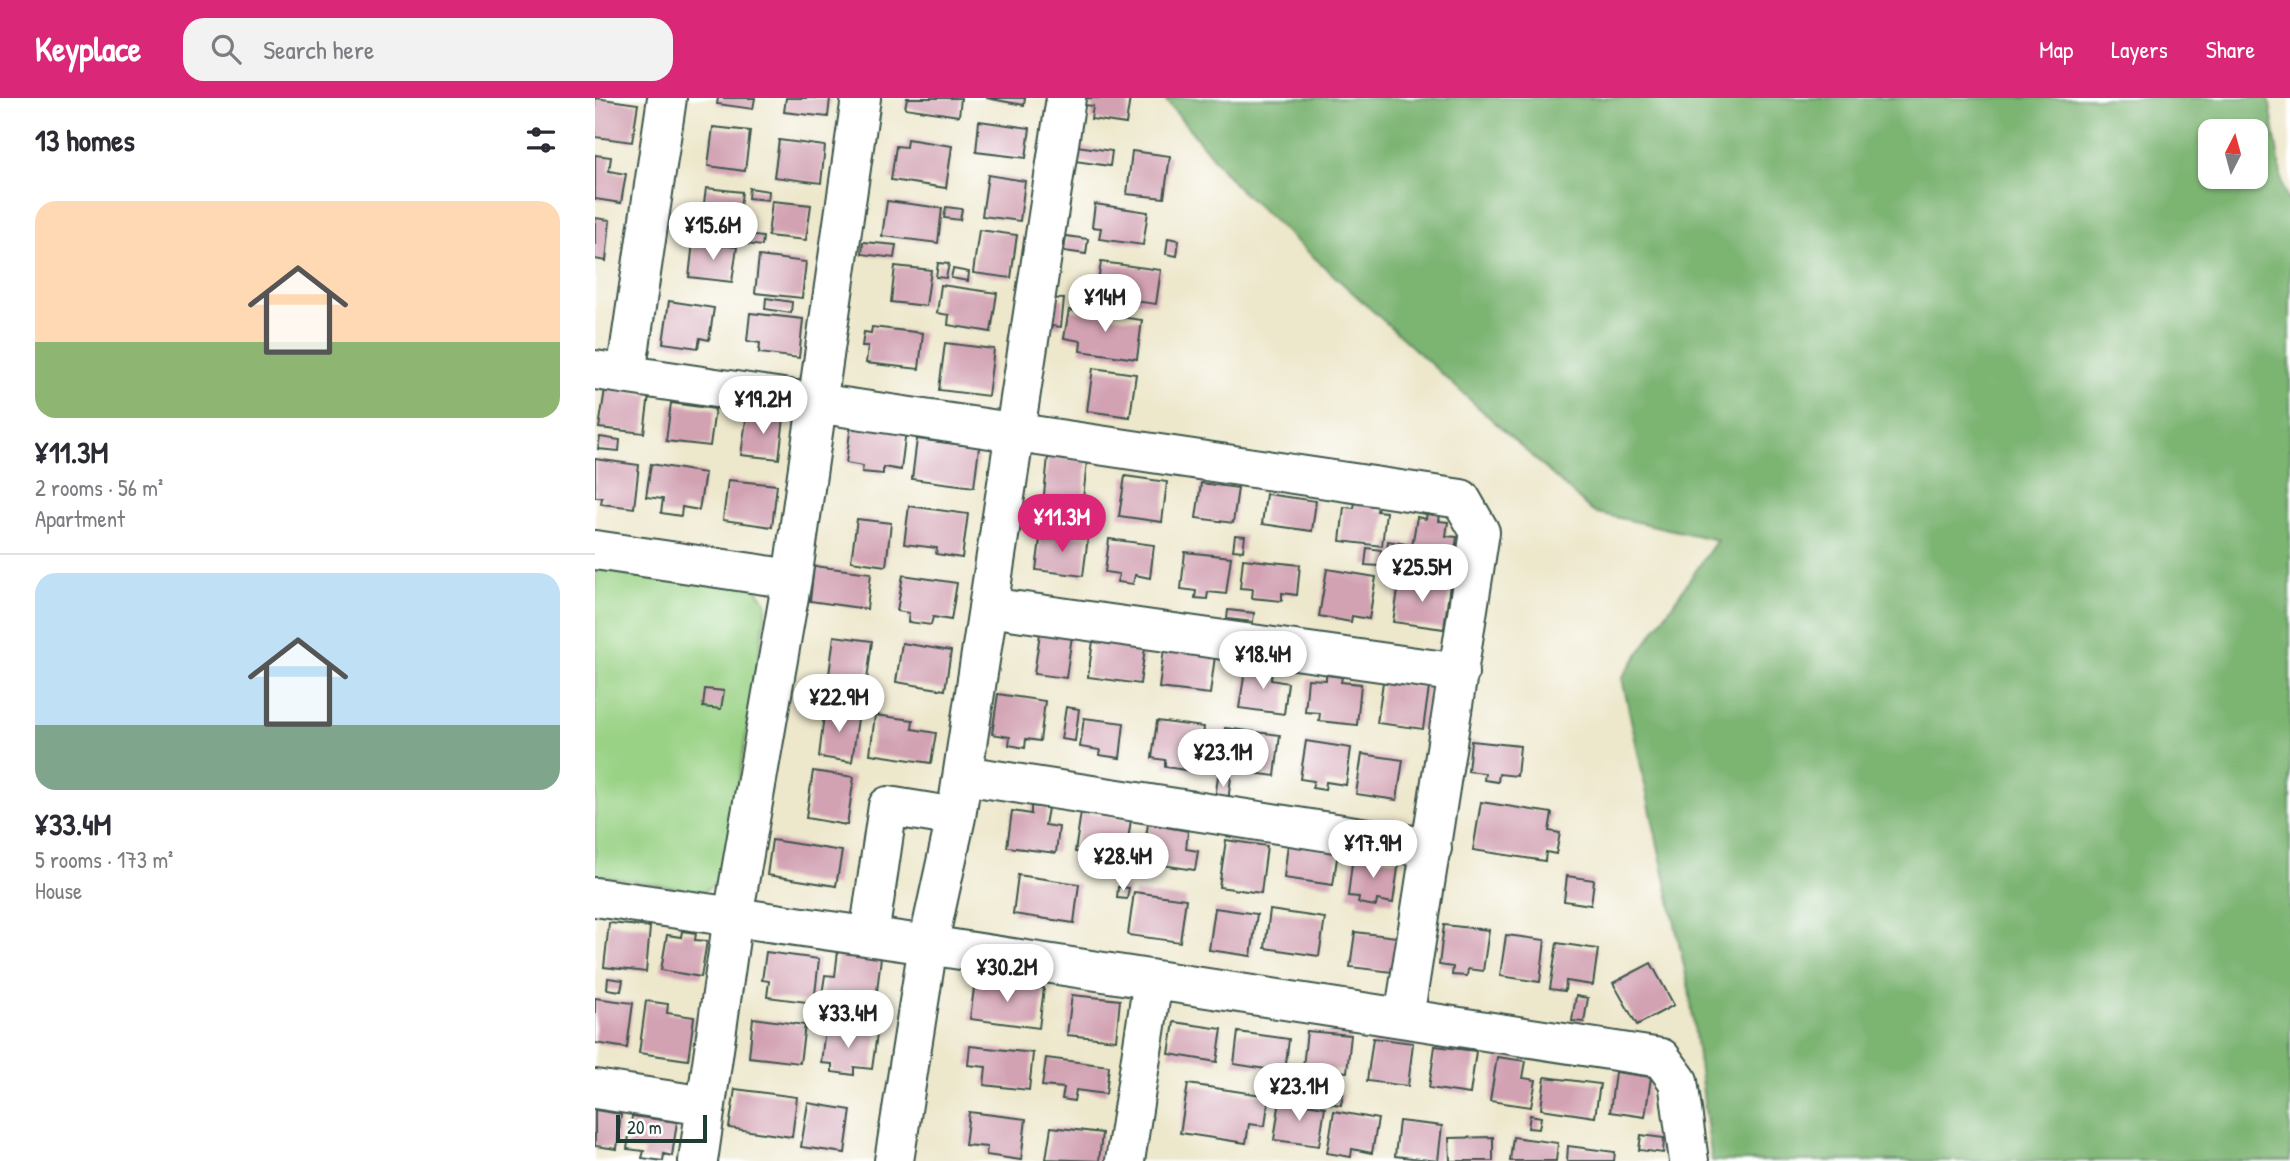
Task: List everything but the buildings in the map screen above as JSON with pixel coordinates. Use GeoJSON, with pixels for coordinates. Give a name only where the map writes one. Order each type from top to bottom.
{"type":"FeatureCollection","features":[{"type":"Feature","properties":{"kind":"street"},"geometry":{"type":"LineString","coordinates":[[667,98],[610,372],[1461,499],[1480,532],[1404,1018]]}},
{"type":"Feature","properties":{"kind":"street"},"geometry":{"type":"LineString","coordinates":[[698,1161],[733,918],[792,579],[861,98]]}},
{"type":"Feature","properties":{"kind":"street"},"geometry":{"type":"LineString","coordinates":[[894,1161],[928,945],[963,775],[1066,98]]}},
{"type":"Feature","properties":{"kind":"street"},"geometry":{"type":"LineString","coordinates":[[595,550],[792,579]]}},
{"type":"Feature","properties":{"kind":"street"},"geometry":{"type":"LineString","coordinates":[[988,607],[1459,673]]}},
{"type":"Feature","properties":{"kind":"street"},"geometry":{"type":"LineString","coordinates":[[963,775],[1432,848]]}},
{"type":"Feature","properties":{"kind":"street"},"geometry":{"type":"LineString","coordinates":[[869,936],[888,806],[956,817]]}},
{"type":"Feature","properties":{"kind":"street"},"geometry":{"type":"LineString","coordinates":[[595,897],[869,936],[1661,1058],[1678,1081],[1689,1161]]}},
{"type":"Feature","properties":{"kind":"street"},"geometry":{"type":"LineString","coordinates":[[1125,1161],[1153,979]]}},
{"type":"Feature","properties":{"kind":"street"},"geometry":{"type":"LineString","coordinates":[[595,1089],[706,1106]]}},
{"type":"Feature","properties":{"kind":"green space"},"geometry":{"type":"Polygon","coordinates":[[[1164,98],[2269,98],[2283,188],[2290,206],[2290,1161],[1712,1161],[1689,989],[1622,678],[1717,540],[1593,512],[1237,187],[1164,98]]]}},
{"type":"Feature","properties":{"kind":"green space"},"geometry":{"type":"Polygon","coordinates":[[[595,560],[753,584],[767,604],[723,879],[702,892],[595,875],[595,560]]]}}]}
